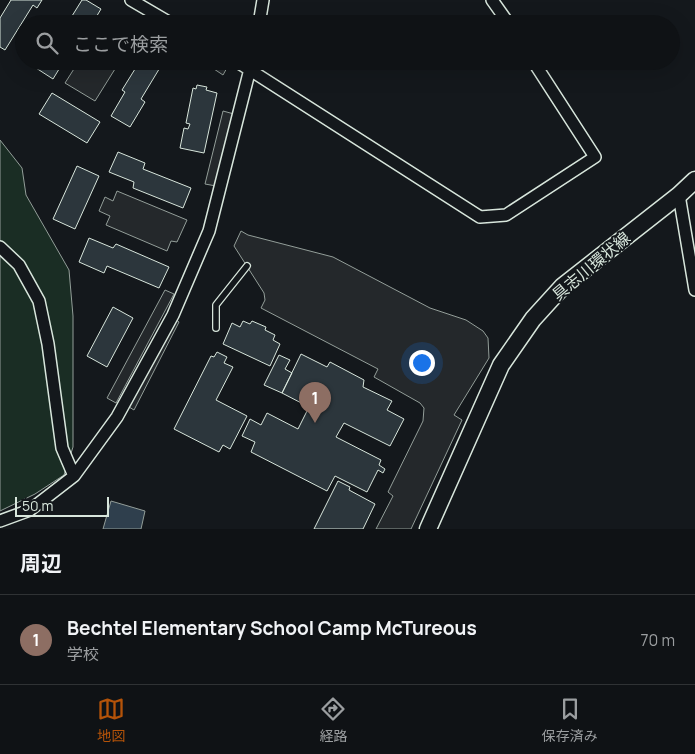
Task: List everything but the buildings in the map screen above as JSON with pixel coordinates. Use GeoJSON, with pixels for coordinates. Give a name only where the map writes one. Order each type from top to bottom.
{"type":"FeatureCollection","features":[{"type":"Feature","properties":{"kind":"main road","name":"具志川環状線"},"geometry":{"type":"LineString","coordinates":[[428,529],[501,365],[533,319],[562,286],[679,195],[695,180]]}},
{"type":"Feature","properties":{"kind":"street"},"geometry":{"type":"LineString","coordinates":[[131,0],[157,15]]}},
{"type":"Feature","properties":{"kind":"street"},"geometry":{"type":"LineString","coordinates":[[260,15],[263,0]]}},
{"type":"Feature","properties":{"kind":"street"},"geometry":{"type":"LineString","coordinates":[[492,0],[503,15]]}},
{"type":"Feature","properties":{"kind":"street"},"geometry":{"type":"LineString","coordinates":[[0,521],[30,510],[74,476],[117,417],[173,315],[209,231],[250,70]]}},
{"type":"Feature","properties":{"kind":"street"},"geometry":{"type":"LineString","coordinates":[[257,70],[480,217],[506,215],[596,157],[539,70]]}},
{"type":"Feature","properties":{"kind":"street"},"geometry":{"type":"LineString","coordinates":[[679,195],[695,290]]}},
{"type":"Feature","properties":{"kind":"street"},"geometry":{"type":"LineString","coordinates":[[0,247],[19,265],[39,301],[62,448],[74,476]]}},
{"type":"Feature","properties":{"kind":"lane"},"geometry":{"type":"LineString","coordinates":[[216,328],[216,305],[247,266]]}},
{"type":"Feature","properties":{"kind":"green space"},"geometry":{"type":"Polygon","coordinates":[[[0,140],[22,168],[26,195],[69,270],[73,316],[73,447],[64,475],[35,494],[0,511],[0,140]]]}},
{"type":"Feature","properties":{"kind":"shaded area"},"geometry":{"type":"Polygon","coordinates":[[[73,70],[114,70],[95,101],[65,83],[73,70]]]}},
{"type":"Feature","properties":{"kind":"shaded area"},"geometry":{"type":"Polygon","coordinates":[[[216,70],[226,70],[223,75],[216,70]]]}},
{"type":"Feature","properties":{"kind":"shaded area"},"geometry":{"type":"Polygon","coordinates":[[[223,111],[234,114],[216,186],[205,184],[223,111]]]}},
{"type":"Feature","properties":{"kind":"shaded area"},"geometry":{"type":"Polygon","coordinates":[[[117,191],[187,220],[177,242],[171,241],[167,251],[106,225],[110,216],[99,211],[105,197],[113,201],[117,191]]]}},
{"type":"Feature","properties":{"kind":"shaded area"},"geometry":{"type":"Polygon","coordinates":[[[241,231],[248,235],[333,257],[430,308],[466,320],[483,331],[488,338],[489,358],[454,415],[462,420],[411,529],[376,529],[393,496],[388,492],[423,421],[424,408],[420,403],[374,377],[378,369],[261,308],[265,300],[264,293],[234,246],[241,231]]]}},
{"type":"Feature","properties":{"kind":"shaded area"},"geometry":{"type":"Polygon","coordinates":[[[165,290],[174,294],[116,403],[107,398],[165,290]]]}},
{"type":"Feature","properties":{"kind":"shaded area"},"geometry":{"type":"Polygon","coordinates":[[[175,319],[179,322],[134,410],[129,407],[175,319]]]}},
{"type":"Feature","properties":{"kind":"water"},"geometry":{"type":"Polygon","coordinates":[[[111,501],[145,511],[141,529],[103,529],[111,501]]]}},
{"type":"Feature","properties":{"kind":"place","name":"Bechtel Elementary School Camp McTureous"},"geometry":{"type":"Point","coordinates":[315,423]}}]}
